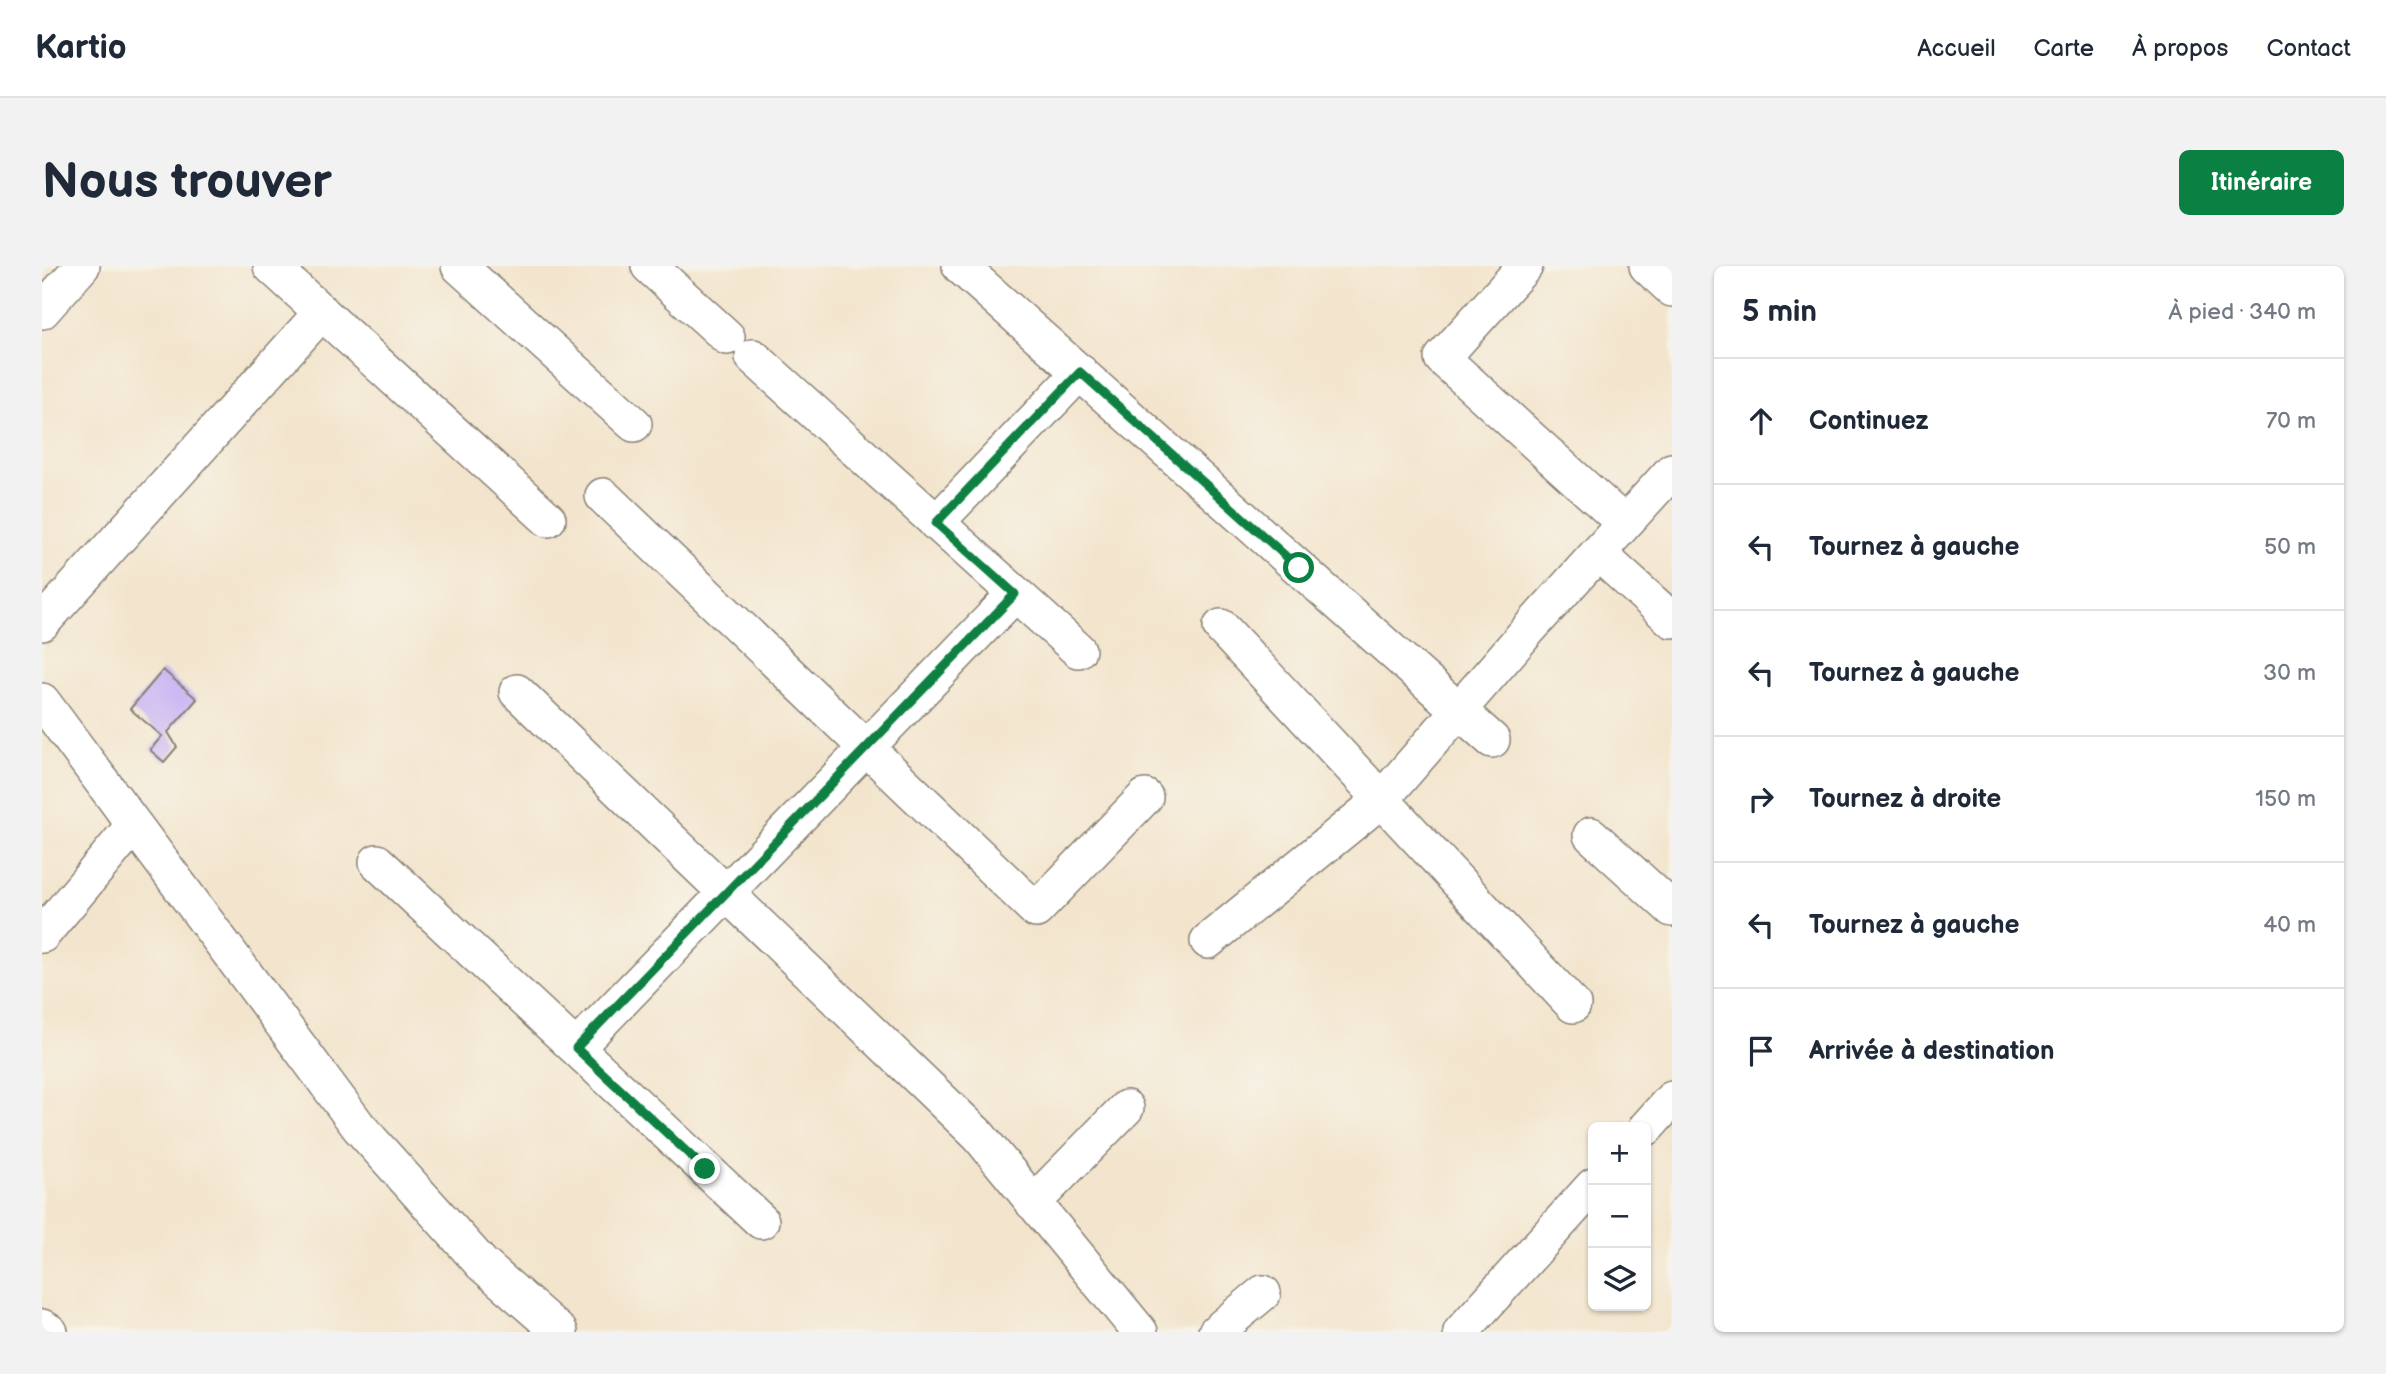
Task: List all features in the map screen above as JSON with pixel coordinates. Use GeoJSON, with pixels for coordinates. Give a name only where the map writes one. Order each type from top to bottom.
{"type":"FeatureCollection","features":[{"type":"Feature","properties":{"kind":"street"},"geometry":{"type":"LineString","coordinates":[[42,311],[82,266]]}},
{"type":"Feature","properties":{"kind":"street"},"geometry":{"type":"LineString","coordinates":[[271,266],[548,519]]}},
{"type":"Feature","properties":{"kind":"street"},"geometry":{"type":"LineString","coordinates":[[459,266],[634,424]]}},
{"type":"Feature","properties":{"kind":"street"},"geometry":{"type":"LineString","coordinates":[[649,266],[1078,650]]}},
{"type":"Feature","properties":{"kind":"street"},"geometry":{"type":"LineString","coordinates":[[960,266],[1492,740]]}},
{"type":"Feature","properties":{"kind":"street"},"geometry":{"type":"LineString","coordinates":[[1525,266],[1442,358],[1624,523]]}},
{"type":"Feature","properties":{"kind":"street"},"geometry":{"type":"LineString","coordinates":[[1647,266],[1672,289]]}},
{"type":"Feature","properties":{"kind":"street"},"geometry":{"type":"LineString","coordinates":[[42,622],[322,312]]}},
{"type":"Feature","properties":{"kind":"street"},"geometry":{"type":"LineString","coordinates":[[936,523],[1080,372]]}},
{"type":"Feature","properties":{"kind":"street"},"geometry":{"type":"LineString","coordinates":[[1208,941],[1381,800],[1672,471]]}},
{"type":"Feature","properties":{"kind":"street"},"geometry":{"type":"LineString","coordinates":[[603,496],[1036,910],[1145,797]]}},
{"type":"Feature","properties":{"kind":"street"},"geometry":{"type":"LineString","coordinates":[[1598,553],[1672,620]]}},
{"type":"Feature","properties":{"kind":"street"},"geometry":{"type":"LineString","coordinates":[[576,1048],[1015,594]]}},
{"type":"Feature","properties":{"kind":"street"},"geometry":{"type":"LineString","coordinates":[[1221,627],[1573,1005]]}},
{"type":"Feature","properties":{"kind":"street"},"geometry":{"type":"LineString","coordinates":[[517,692],[979,1136],[1140,1332]]}},
{"type":"Feature","properties":{"kind":"street"},"geometry":{"type":"LineString","coordinates":[[42,701],[359,1126],[482,1264],[560,1332]]}},
{"type":"Feature","properties":{"kind":"street"},"geometry":{"type":"LineString","coordinates":[[42,935],[134,825]]}},
{"type":"Feature","properties":{"kind":"street"},"geometry":{"type":"LineString","coordinates":[[1591,835],[1672,909]]}},
{"type":"Feature","properties":{"kind":"street"},"geometry":{"type":"LineString","coordinates":[[377,862],[761,1221]]}},
{"type":"Feature","properties":{"kind":"street"},"geometry":{"type":"LineString","coordinates":[[1651,1122],[1672,1099]]}},
{"type":"Feature","properties":{"kind":"street"},"geometry":{"type":"LineString","coordinates":[[1033,1203],[1126,1108]]}},
{"type":"Feature","properties":{"kind":"street"},"geometry":{"type":"LineString","coordinates":[[1461,1332],[1588,1192]]}},
{"type":"Feature","properties":{"kind":"street"},"geometry":{"type":"LineString","coordinates":[[1216,1332],[1263,1293]]}},
{"type":"Feature","properties":{"kind":"street"},"geometry":{"type":"LineString","coordinates":[[42,1326],[50,1332]]}},
{"type":"Feature","properties":{"kind":"building"},"geometry":{"type":"Polygon","coordinates":[[[163,670],[197,699],[168,732],[177,747],[164,762],[150,750],[162,736],[130,709],[163,670]]]}},
{"type":"Feature","properties":{"kind":"route"},"geometry":{"type":"LineString","coordinates":[[705,1169],[576,1048],[1015,594],[936,523],[1080,372],[1299,568]]}}]}
